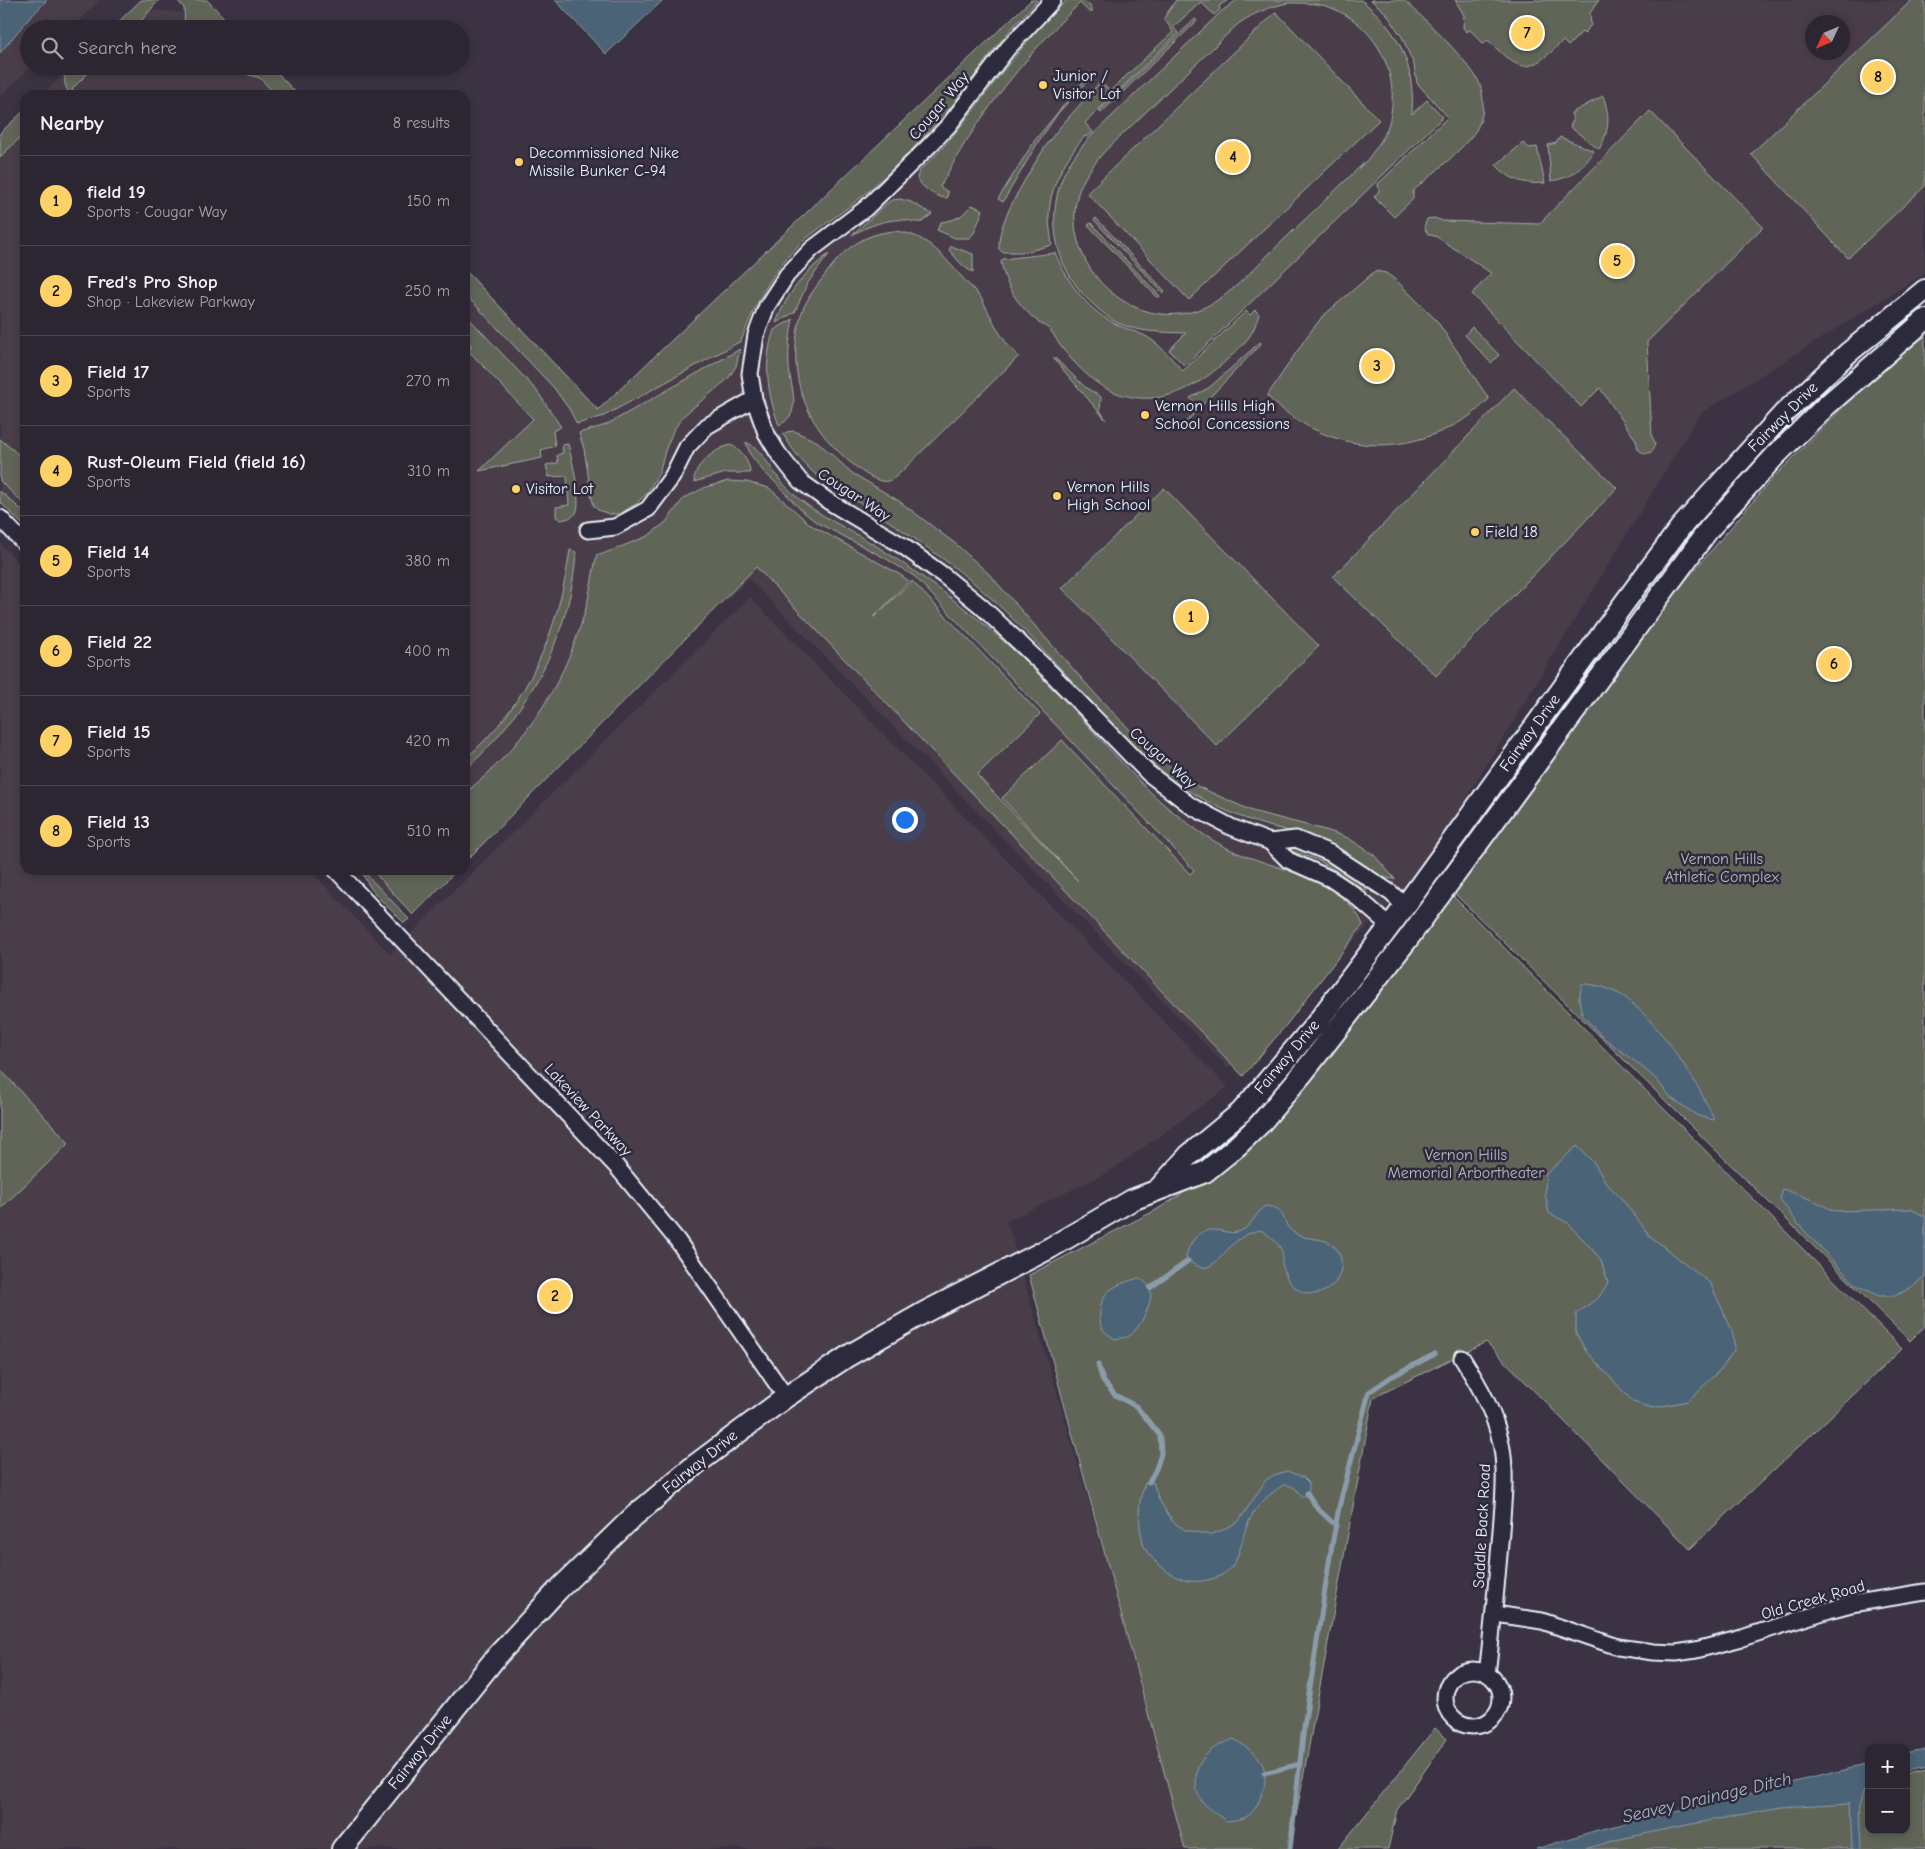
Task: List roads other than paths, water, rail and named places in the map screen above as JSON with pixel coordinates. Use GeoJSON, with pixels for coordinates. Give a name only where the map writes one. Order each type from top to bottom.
{"type":"FeatureCollection","features":[{"type":"Feature","properties":{"kind":"main road","name":"Fairway Drive"},"geometry":{"type":"LineString","coordinates":[[1154,1193],[1189,1155],[1241,1112],[1316,1024],[1405,906],[1680,528],[1784,413],[1848,353],[1925,290]]}},
{"type":"Feature","properties":{"kind":"main road","name":"Fairway Drive"},"geometry":{"type":"LineString","coordinates":[[342,1849],[497,1656],[558,1590],[633,1518],[695,1465],[786,1397],[848,1356],[924,1312],[1050,1248],[1132,1200],[1205,1172],[1236,1147],[1260,1124],[1303,1073],[1407,940],[1709,529],[1788,443],[1827,405],[1925,320]]}},
{"type":"Feature","properties":{"kind":"street","name":"Cougar Way"},"geometry":{"type":"LineString","coordinates":[[1053,0],[1008,48],[949,125],[930,145],[866,208],[812,249],[787,275],[767,306],[756,335],[750,374],[754,399],[766,433],[778,453],[800,481],[828,502],[903,546],[944,575],[981,606],[1047,669],[1148,773],[1191,806],[1231,827],[1270,842],[1288,860],[1331,879],[1352,893],[1390,926]]}},
{"type":"Feature","properties":{"kind":"street"},"geometry":{"type":"LineString","coordinates":[[588,530],[615,527],[648,509],[672,477],[687,447],[706,426],[754,399]]}},
{"type":"Feature","properties":{"kind":"street"},"geometry":{"type":"LineString","coordinates":[[0,518],[20,539]]}},
{"type":"Feature","properties":{"kind":"street","name":"Cougar Way"},"geometry":{"type":"LineString","coordinates":[[1270,842],[1296,839],[1330,852],[1390,893],[1405,906]]}},
{"type":"Feature","properties":{"kind":"street","name":"Lakeview Parkway"},"geometry":{"type":"LineString","coordinates":[[341,875],[568,1113],[617,1167],[677,1240],[786,1397]]}},
{"type":"Feature","properties":{"kind":"street","name":"Saddle Back Road"},"geometry":{"type":"LineString","coordinates":[[1462,1358],[1484,1394],[1492,1412],[1501,1445],[1504,1482],[1495,1614],[1487,1674]]}},
{"type":"Feature","properties":{"kind":"street","name":"Old Creek Road"},"geometry":{"type":"LineString","coordinates":[[1495,1614],[1542,1621],[1618,1647],[1676,1653],[1742,1638],[1851,1604],[1925,1592]]}},
{"type":"Feature","properties":{"kind":"water"},"geometry":{"type":"Polygon","coordinates":[[[0,0],[47,0],[28,20],[20,20],[20,29],[0,53],[0,0]]]}},
{"type":"Feature","properties":{"kind":"water"},"geometry":{"type":"Polygon","coordinates":[[[555,0],[663,0],[606,54],[555,0]]]}},
{"type":"Feature","properties":{"kind":"water"},"geometry":{"type":"Polygon","coordinates":[[[1582,984],[1598,986],[1618,993],[1636,1006],[1676,1053],[1699,1088],[1714,1120],[1698,1116],[1671,1098],[1655,1078],[1604,1038],[1582,1015],[1579,999],[1582,984]]]}},
{"type":"Feature","properties":{"kind":"water"},"geometry":{"type":"Polygon","coordinates":[[[1577,1146],[1594,1163],[1607,1184],[1621,1198],[1650,1236],[1710,1283],[1732,1330],[1735,1348],[1723,1367],[1688,1401],[1653,1408],[1633,1402],[1586,1351],[1576,1333],[1576,1314],[1599,1297],[1608,1283],[1601,1260],[1591,1248],[1568,1223],[1549,1213],[1545,1194],[1546,1174],[1577,1146]]]}},
{"type":"Feature","properties":{"kind":"water"},"geometry":{"type":"Polygon","coordinates":[[[1783,1189],[1815,1201],[1834,1211],[1911,1209],[1925,1217],[1925,1275],[1915,1285],[1896,1296],[1879,1296],[1856,1285],[1798,1224],[1780,1199],[1783,1189]]]}},
{"type":"Feature","properties":{"kind":"water"},"geometry":{"type":"Polygon","coordinates":[[[1265,1206],[1278,1209],[1289,1228],[1298,1235],[1326,1241],[1335,1247],[1340,1256],[1341,1265],[1339,1275],[1327,1289],[1318,1293],[1308,1293],[1294,1287],[1284,1270],[1281,1248],[1261,1230],[1241,1238],[1210,1266],[1199,1267],[1186,1258],[1191,1244],[1201,1233],[1210,1230],[1232,1233],[1240,1231],[1250,1224],[1265,1206]]]}},
{"type":"Feature","properties":{"kind":"water"},"geometry":{"type":"Polygon","coordinates":[[[1138,1278],[1149,1287],[1151,1292],[1147,1310],[1136,1330],[1127,1337],[1115,1339],[1102,1328],[1100,1313],[1102,1302],[1106,1294],[1113,1288],[1138,1278]]]}},
{"type":"Feature","properties":{"kind":"water"},"geometry":{"type":"Polygon","coordinates":[[[1287,1471],[1303,1477],[1309,1483],[1309,1490],[1303,1498],[1295,1488],[1285,1484],[1265,1499],[1250,1519],[1238,1556],[1228,1571],[1219,1576],[1197,1581],[1179,1578],[1159,1564],[1145,1547],[1139,1513],[1145,1483],[1153,1482],[1159,1500],[1173,1522],[1185,1530],[1209,1535],[1239,1521],[1266,1480],[1287,1471]]]}},
{"type":"Feature","properties":{"kind":"water"},"geometry":{"type":"Polygon","coordinates":[[[1234,1739],[1260,1760],[1264,1768],[1265,1780],[1260,1800],[1253,1811],[1244,1818],[1226,1821],[1200,1799],[1196,1779],[1197,1771],[1203,1758],[1213,1749],[1234,1739]]]}},
{"type":"Feature","properties":{"kind":"water"},"geometry":{"type":"Polygon","coordinates":[[[1925,1750],[1925,1767],[1910,1770],[1910,1753],[1925,1750]]]}},
{"type":"Feature","properties":{"kind":"water"},"geometry":{"type":"Polygon","coordinates":[[[1865,1765],[1865,1790],[1860,1806],[1861,1849],[1852,1849],[1850,1803],[1781,1807],[1676,1827],[1584,1849],[1536,1849],[1594,1831],[1865,1765]]]}},
{"type":"Feature","properties":{"kind":"waterway"},"geometry":{"type":"LineString","coordinates":[[1150,1288],[1188,1261]]}},
{"type":"Feature","properties":{"kind":"waterway"},"geometry":{"type":"LineString","coordinates":[[1290,1849],[1304,1727],[1330,1556],[1339,1507],[1369,1392],[1391,1377],[1435,1354]]}},
{"type":"Feature","properties":{"kind":"waterway"},"geometry":{"type":"LineString","coordinates":[[1098,1365],[1103,1381],[1115,1395],[1137,1407],[1160,1436],[1161,1454],[1149,1482]]}},
{"type":"Feature","properties":{"kind":"waterway"},"geometry":{"type":"LineString","coordinates":[[1307,1493],[1317,1508],[1336,1526]]}},
{"type":"Feature","properties":{"kind":"waterway"},"geometry":{"type":"LineString","coordinates":[[1264,1773],[1300,1764]]}},
{"type":"Feature","properties":{"kind":"place","name":"Field 15"},"geometry":{"type":"Point","coordinates":[1527,33]}},
{"type":"Feature","properties":{"kind":"place","name":"Field 13"},"geometry":{"type":"Point","coordinates":[1878,77]}},
{"type":"Feature","properties":{"kind":"place","name":"Junior / Visitor Lot"},"geometry":{"type":"Point","coordinates":[1043,85]}},
{"type":"Feature","properties":{"kind":"place","name":"Rust-Oleum Field (field 16)"},"geometry":{"type":"Point","coordinates":[1233,157]}},
{"type":"Feature","properties":{"kind":"place","name":"Decommissioned Nike Missile Bunker C-94"},"geometry":{"type":"Point","coordinates":[519,162]}},
{"type":"Feature","properties":{"kind":"place","name":"Field 14"},"geometry":{"type":"Point","coordinates":[1617,261]}},
{"type":"Feature","properties":{"kind":"place","name":"Field 17"},"geometry":{"type":"Point","coordinates":[1377,366]}},
{"type":"Feature","properties":{"kind":"place","name":"Vernon Hills High School Concessions"},"geometry":{"type":"Point","coordinates":[1145,415]}},
{"type":"Feature","properties":{"kind":"place","name":"Visitor Lot"},"geometry":{"type":"Point","coordinates":[516,489]}},
{"type":"Feature","properties":{"kind":"place","name":"Vernon Hills High School"},"geometry":{"type":"Point","coordinates":[1057,496]}},
{"type":"Feature","properties":{"kind":"place","name":"Field 18"},"geometry":{"type":"Point","coordinates":[1475,532]}},
{"type":"Feature","properties":{"kind":"place","name":"field 19"},"geometry":{"type":"Point","coordinates":[1191,617]}},
{"type":"Feature","properties":{"kind":"place","name":"Field 22"},"geometry":{"type":"Point","coordinates":[1834,664]}},
{"type":"Feature","properties":{"kind":"place","name":"Fred's Pro Shop"},"geometry":{"type":"Point","coordinates":[555,1296]}},
{"type":"Feature","properties":{"kind":"park label","name":"Vernon Hills Athletic Complex"},"geometry":{"type":"Point","coordinates":[1722,868]}},
{"type":"Feature","properties":{"kind":"park label","name":"Vernon Hills Memorial Arbortheater"},"geometry":{"type":"Point","coordinates":[1466,1164]}},
{"type":"Feature","properties":{"kind":"water label","name":"Seavey Drainage Ditch"},"geometry":{"type":"Point","coordinates":[1707,1798]}}]}
